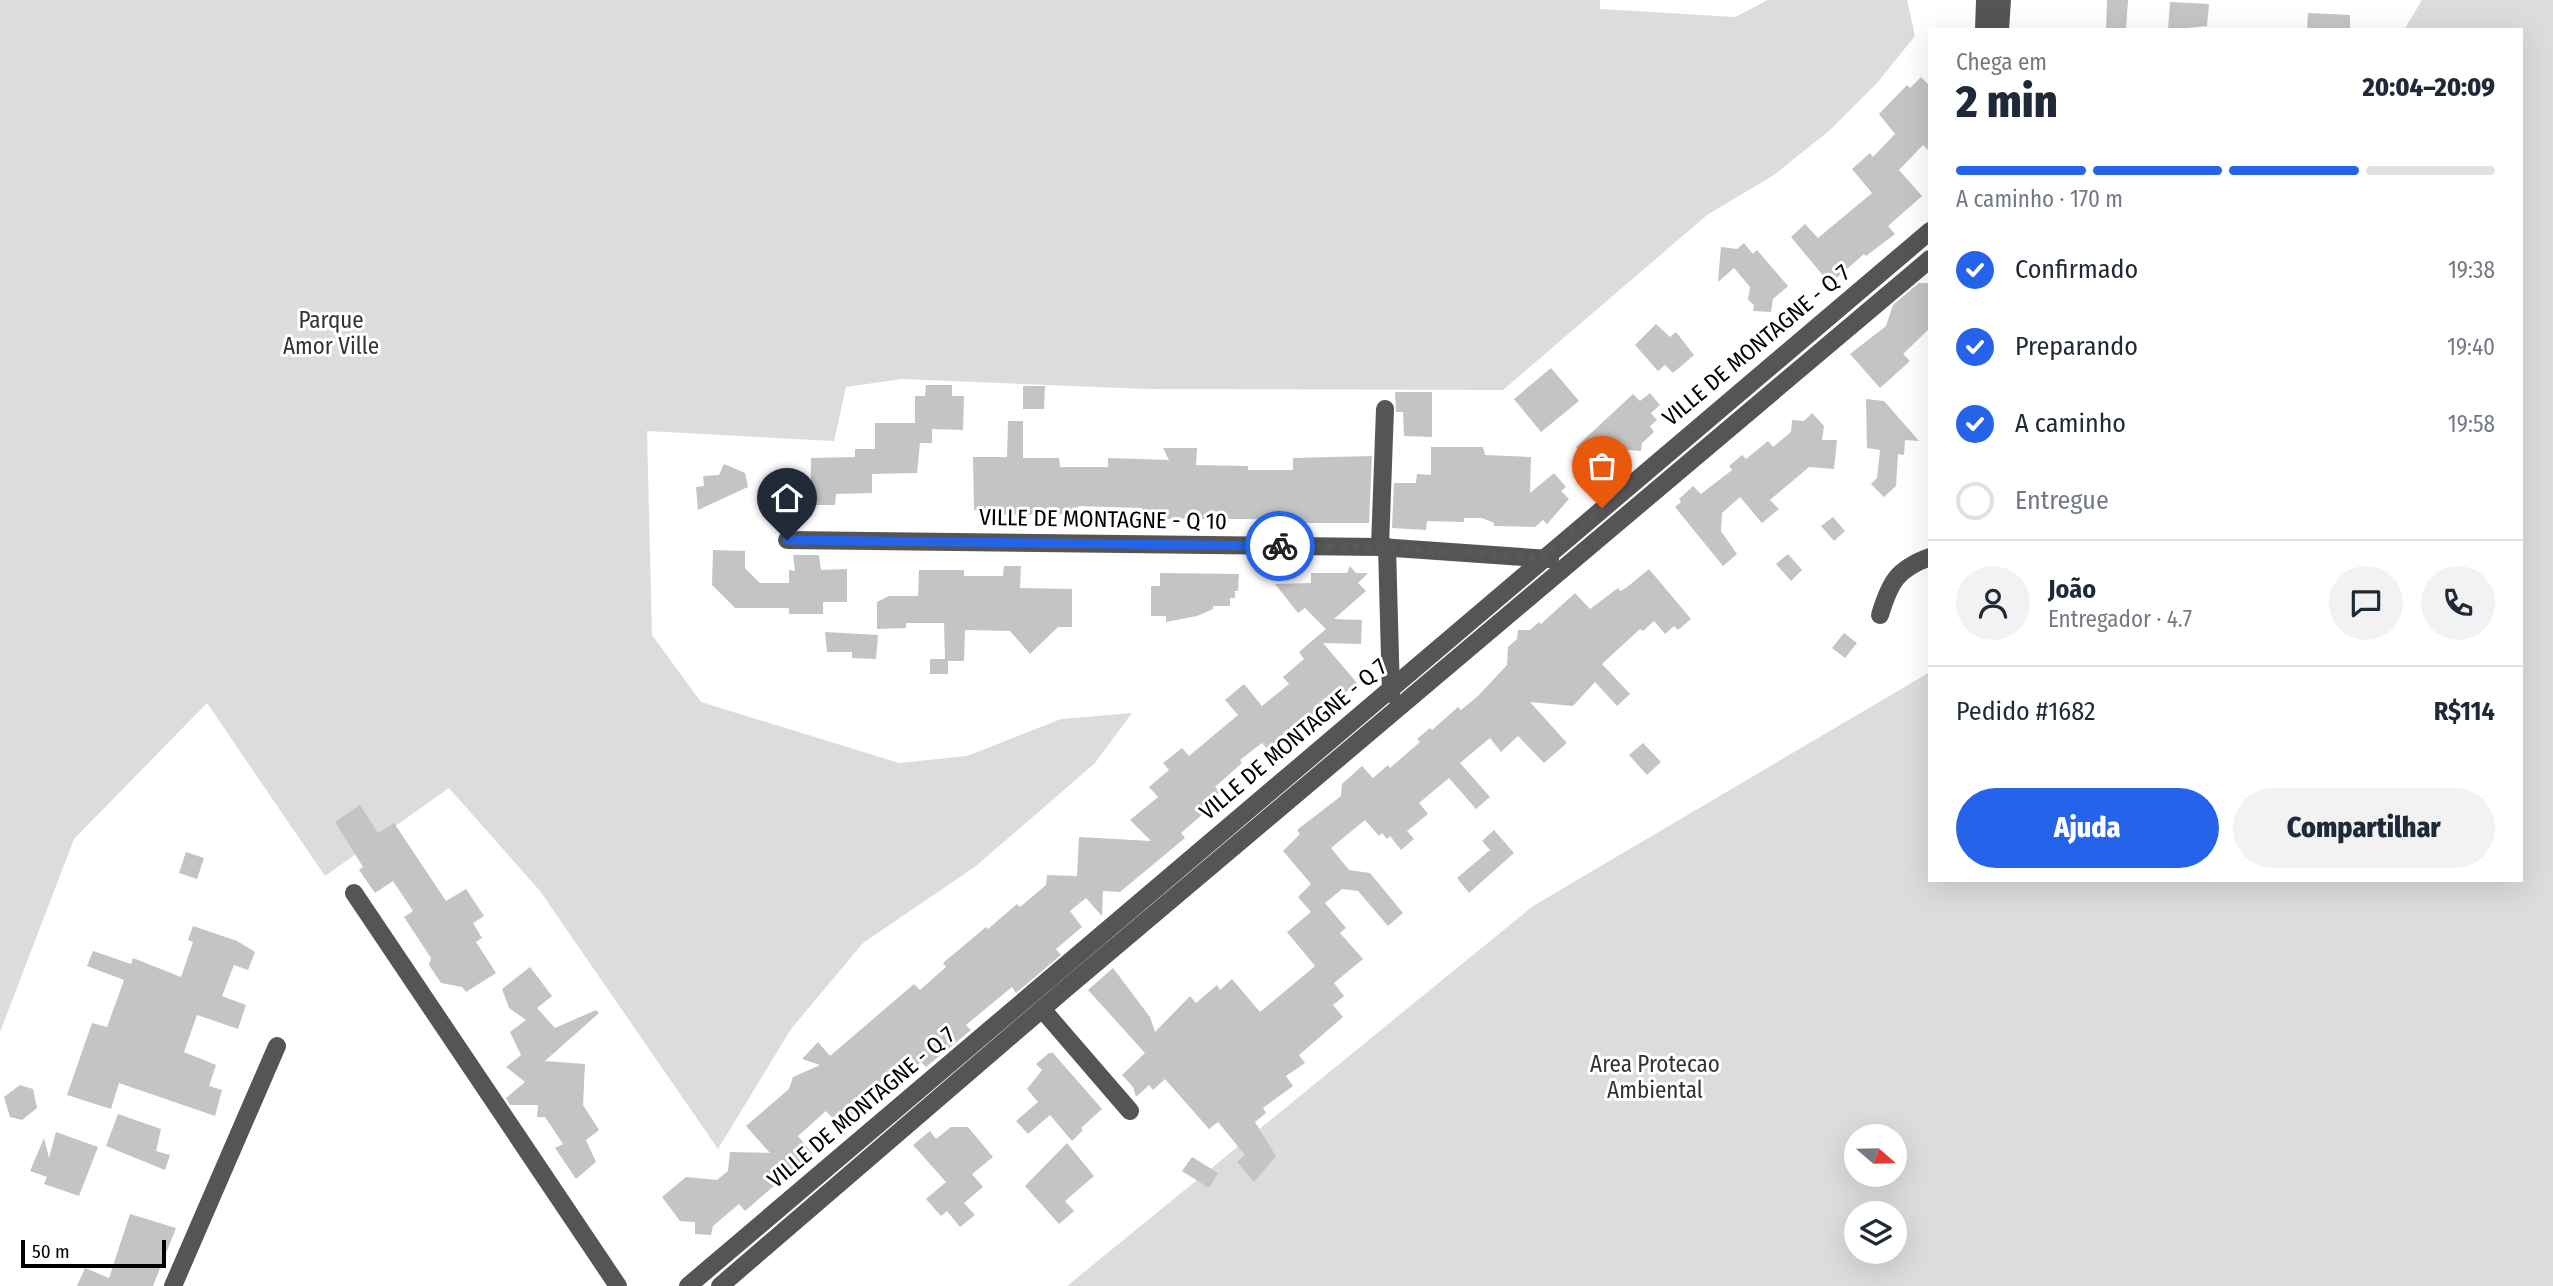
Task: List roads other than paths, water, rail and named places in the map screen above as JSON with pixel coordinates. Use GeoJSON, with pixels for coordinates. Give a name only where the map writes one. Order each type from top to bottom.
{"type":"FeatureCollection","features":[{"type":"Feature","properties":{"kind":"street"},"geometry":{"type":"LineString","coordinates":[[1984,28],[1985,0]]}},
{"type":"Feature","properties":{"kind":"street"},"geometry":{"type":"LineString","coordinates":[[2000,28],[2002,0]]}},
{"type":"Feature","properties":{"kind":"street","name":"VILLE DE MONTAGNE - Q 7"},"geometry":{"type":"LineString","coordinates":[[688,1286],[1928,233]]}},
{"type":"Feature","properties":{"kind":"street","name":"VILLE DE MONTAGNE - Q 7"},"geometry":{"type":"LineString","coordinates":[[720,1286],[1063,991],[1928,261]]}},
{"type":"Feature","properties":{"kind":"street"},"geometry":{"type":"LineString","coordinates":[[1385,408],[1384,547],[1393,713]]}},
{"type":"Feature","properties":{"kind":"street","name":"VILLE DE MONTAGNE - Q 10"},"geometry":{"type":"LineString","coordinates":[[787,540],[1384,547],[1543,558],[1569,564]]}},
{"type":"Feature","properties":{"kind":"street"},"geometry":{"type":"LineString","coordinates":[[1880,615],[1895,579],[1903,569],[1928,558]]}},
{"type":"Feature","properties":{"kind":"street"},"geometry":{"type":"LineString","coordinates":[[354,893],[618,1286]]}},
{"type":"Feature","properties":{"kind":"street"},"geometry":{"type":"LineString","coordinates":[[1050,978],[1063,991]]}},
{"type":"Feature","properties":{"kind":"street"},"geometry":{"type":"LineString","coordinates":[[1042,1009],[1130,1111]]}},
{"type":"Feature","properties":{"kind":"street"},"geometry":{"type":"LineString","coordinates":[[173,1286],[277,1046]]}},
{"type":"Feature","properties":{"kind":"park label","name":"Parque Amor Ville"},"geometry":{"type":"Point","coordinates":[331,333]}},
{"type":"Feature","properties":{"kind":"park label","name":"Area Protecao Ambiental"},"geometry":{"type":"Point","coordinates":[1655,1077]}}]}
